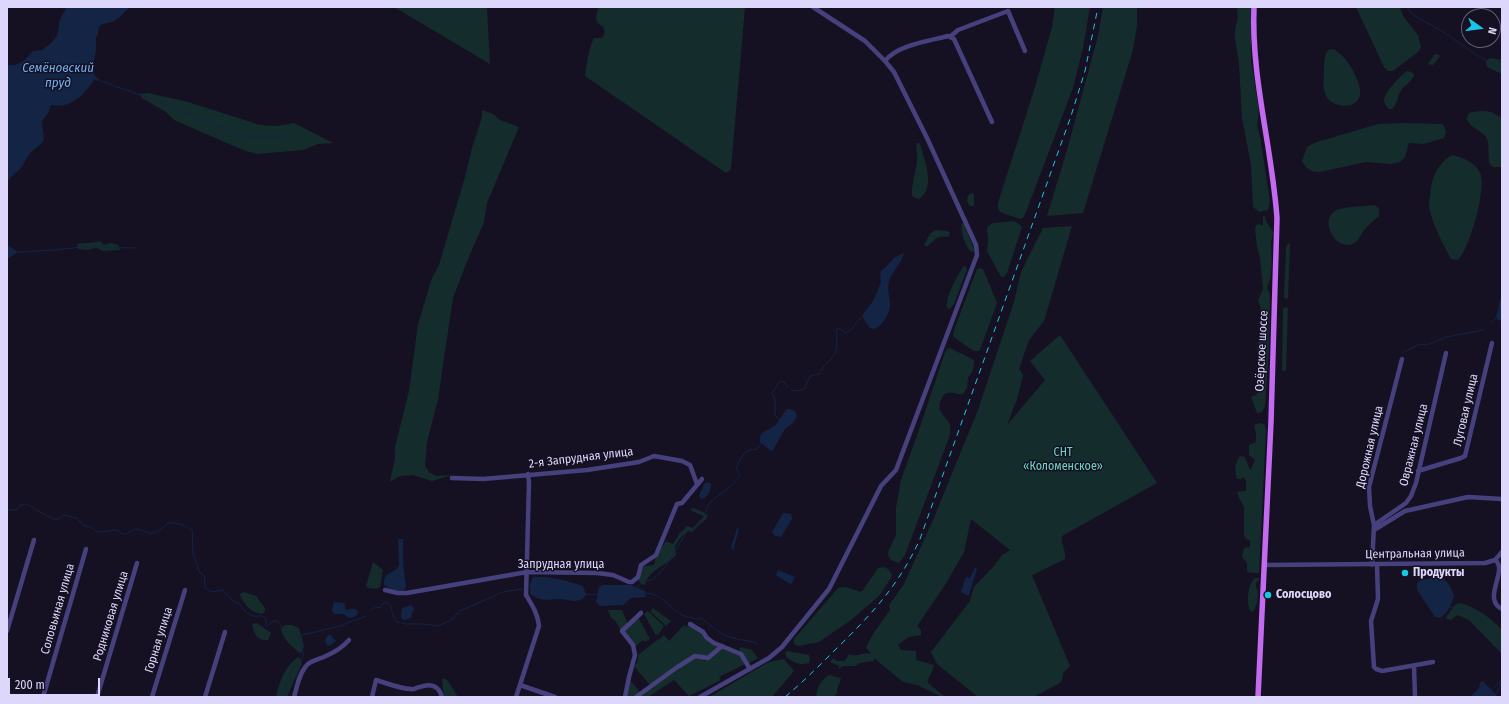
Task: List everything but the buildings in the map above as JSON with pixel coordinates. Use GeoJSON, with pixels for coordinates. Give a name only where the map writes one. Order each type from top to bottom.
{"type":"FeatureCollection","features":[{"type":"Feature","properties":{"kind":"main road","name":"Озёрское шоссе"},"geometry":{"type":"LineString","coordinates":[[1254,7],[1254,53],[1275,194],[1277,218],[1276,276],[1258,697]]}},
{"type":"Feature","properties":{"kind":"street"},"geometry":{"type":"LineString","coordinates":[[700,697],[776,653],[829,589],[881,486],[896,470],[977,255],[976,246],[928,138],[898,80],[885,61],[865,41],[813,7]]}},
{"type":"Feature","properties":{"kind":"street"},"geometry":{"type":"LineString","coordinates":[[885,61],[889,56],[898,50],[951,36],[958,30],[1008,11],[1026,50]]}},
{"type":"Feature","properties":{"kind":"street"},"geometry":{"type":"LineString","coordinates":[[951,36],[954,39],[992,122]]}},
{"type":"Feature","properties":{"kind":"street","name":"Луговая улица"},"geometry":{"type":"LineString","coordinates":[[1418,471],[1465,456],[1492,343]]}},
{"type":"Feature","properties":{"kind":"street","name":"Овражная улица"},"geometry":{"type":"LineString","coordinates":[[1374,528],[1409,500],[1413,491],[1446,353]]}},
{"type":"Feature","properties":{"kind":"street","name":"Дорожная улица"},"geometry":{"type":"LineString","coordinates":[[1402,359],[1369,487],[1370,506],[1374,528],[1378,599],[1372,621],[1374,667],[1382,671],[1414,666]]}},
{"type":"Feature","properties":{"kind":"street","name":"2-я Запрудная улица"},"geometry":{"type":"LineString","coordinates":[[452,478],[483,479],[587,470],[639,462],[654,456],[690,465],[697,484]]}},
{"type":"Feature","properties":{"kind":"street"},"geometry":{"type":"LineString","coordinates":[[516,697],[539,626],[539,619],[536,611],[526,595],[528,474]]}},
{"type":"Feature","properties":{"kind":"street","name":"Запрудная улица"},"geometry":{"type":"LineString","coordinates":[[385,590],[398,593],[407,593],[527,572],[613,575],[632,582],[638,577],[641,565],[656,555],[677,504],[682,503],[702,479]]}},
{"type":"Feature","properties":{"kind":"street"},"geometry":{"type":"LineString","coordinates":[[1374,528],[1405,511],[1468,497],[1502,499]]}},
{"type":"Feature","properties":{"kind":"street"},"geometry":{"type":"LineString","coordinates":[[7,631],[34,540]]}},
{"type":"Feature","properties":{"kind":"street","name":"Соловьиная улица"},"geometry":{"type":"LineString","coordinates":[[43,697],[86,549]]}},
{"type":"Feature","properties":{"kind":"street"},"geometry":{"type":"LineString","coordinates":[[1502,552],[1495,560],[1500,564],[1500,569],[1494,595],[1496,605],[1502,609]]}},
{"type":"Feature","properties":{"kind":"street","name":"Центральная улица"},"geometry":{"type":"LineString","coordinates":[[1264,565],[1485,563],[1495,560]]}},
{"type":"Feature","properties":{"kind":"street","name":"Родниковая улица"},"geometry":{"type":"LineString","coordinates":[[97,697],[137,563]]}},
{"type":"Feature","properties":{"kind":"street","name":"Горная улица"},"geometry":{"type":"LineString","coordinates":[[152,697],[185,590]]}},
{"type":"Feature","properties":{"kind":"street"},"geometry":{"type":"LineString","coordinates":[[626,697],[629,677],[635,655],[633,645],[622,631],[641,613]]}},
{"type":"Feature","properties":{"kind":"street"},"geometry":{"type":"LineString","coordinates":[[690,624],[703,632],[707,638],[741,654],[750,669]]}},
{"type":"Feature","properties":{"kind":"street"},"geometry":{"type":"LineString","coordinates":[[205,697],[225,632]]}},
{"type":"Feature","properties":{"kind":"street"},"geometry":{"type":"LineString","coordinates":[[294,697],[300,678],[306,666],[312,661],[326,656],[343,646],[349,640]]}},
{"type":"Feature","properties":{"kind":"street"},"geometry":{"type":"LineString","coordinates":[[636,697],[695,656],[708,658],[722,646]]}},
{"type":"Feature","properties":{"kind":"street"},"geometry":{"type":"LineString","coordinates":[[1415,697],[1414,666],[1433,662]]}},
{"type":"Feature","properties":{"kind":"street"},"geometry":{"type":"LineString","coordinates":[[372,697],[376,680],[412,690],[421,686],[436,686],[442,697]]}},
{"type":"Feature","properties":{"kind":"street"},"geometry":{"type":"LineString","coordinates":[[520,685],[554,697]]}},
{"type":"Feature","properties":{"kind":"green space"},"geometry":{"type":"Polygon","coordinates":[[[394,7],[487,7],[490,64],[394,7]]]}},
{"type":"Feature","properties":{"kind":"green space"},"geometry":{"type":"Polygon","coordinates":[[[599,7],[745,7],[731,169],[726,173],[585,76],[592,42],[594,38],[602,38],[605,33],[603,26],[598,23],[596,18],[599,7]]]}},
{"type":"Feature","properties":{"kind":"green space"},"geometry":{"type":"Polygon","coordinates":[[[1055,7],[1090,7],[1083,48],[1073,88],[1026,212],[1023,218],[1020,219],[1000,212],[998,203],[1035,87],[1052,27],[1055,7]]]}},
{"type":"Feature","properties":{"kind":"green space"},"geometry":{"type":"Polygon","coordinates":[[[1103,7],[1137,7],[1137,26],[1133,50],[1083,213],[1047,216],[1067,150],[1098,36],[1103,7]]]}},
{"type":"Feature","properties":{"kind":"green space"},"geometry":{"type":"Polygon","coordinates":[[[1237,7],[1251,7],[1251,60],[1259,110],[1257,125],[1270,201],[1268,210],[1259,212],[1253,207],[1251,165],[1242,118],[1239,64],[1235,38],[1235,29],[1238,18],[1237,7]]]}},
{"type":"Feature","properties":{"kind":"green space"},"geometry":{"type":"Polygon","coordinates":[[[1356,7],[1400,7],[1403,16],[1418,35],[1421,47],[1419,51],[1393,71],[1388,71],[1384,67],[1356,7]]]}},
{"type":"Feature","properties":{"kind":"green space"},"geometry":{"type":"Polygon","coordinates":[[[1333,49],[1344,57],[1350,65],[1359,85],[1360,95],[1358,100],[1350,105],[1344,106],[1333,103],[1326,96],[1324,90],[1324,60],[1328,50],[1333,49]]]}},
{"type":"Feature","properties":{"kind":"green space"},"geometry":{"type":"Polygon","coordinates":[[[1438,54],[1440,56],[1433,65],[1428,64],[1434,55],[1438,54]]]}},
{"type":"Feature","properties":{"kind":"green space"},"geometry":{"type":"Polygon","coordinates":[[[1490,58],[1501,60],[1502,74],[1487,67],[1486,61],[1490,58]]]}},
{"type":"Feature","properties":{"kind":"green space"},"geometry":{"type":"Polygon","coordinates":[[[1407,71],[1414,74],[1411,81],[1400,91],[1394,107],[1389,109],[1384,103],[1385,97],[1393,84],[1407,71]]]}},
{"type":"Feature","properties":{"kind":"green space"},"geometry":{"type":"Polygon","coordinates":[[[148,93],[188,102],[260,125],[277,126],[294,123],[333,143],[318,144],[303,150],[257,154],[243,150],[174,120],[166,112],[142,98],[139,94],[148,93]]]}},
{"type":"Feature","properties":{"kind":"green space"},"geometry":{"type":"Polygon","coordinates":[[[482,110],[493,114],[500,120],[519,127],[487,203],[484,222],[453,298],[438,399],[427,442],[425,466],[429,472],[436,476],[452,475],[432,481],[413,475],[400,476],[390,482],[395,458],[395,447],[409,391],[418,324],[432,278],[439,265],[482,117],[482,110]]]}},
{"type":"Feature","properties":{"kind":"green space"},"geometry":{"type":"Polygon","coordinates":[[[1483,111],[1491,112],[1502,118],[1502,167],[1493,167],[1490,164],[1487,139],[1483,134],[1471,126],[1467,120],[1468,114],[1483,111]]]}},
{"type":"Feature","properties":{"kind":"green space"},"geometry":{"type":"Polygon","coordinates":[[[1378,124],[1442,124],[1446,134],[1444,138],[1424,144],[1409,143],[1405,157],[1400,162],[1391,164],[1366,162],[1320,172],[1309,170],[1302,161],[1307,147],[1314,143],[1378,124]]]}},
{"type":"Feature","properties":{"kind":"green space"},"geometry":{"type":"Polygon","coordinates":[[[917,143],[919,143],[921,147],[928,174],[927,188],[919,199],[912,196],[912,187],[917,163],[917,143]]]}},
{"type":"Feature","properties":{"kind":"green space"},"geometry":{"type":"Polygon","coordinates":[[[1452,155],[1465,159],[1474,165],[1480,172],[1482,184],[1476,220],[1463,253],[1458,260],[1451,259],[1439,236],[1429,209],[1433,177],[1442,163],[1452,155]]]}},
{"type":"Feature","properties":{"kind":"green space"},"geometry":{"type":"Polygon","coordinates":[[[969,194],[974,194],[974,206],[970,206],[967,202],[967,198],[969,194]]]}},
{"type":"Feature","properties":{"kind":"green space"},"geometry":{"type":"Polygon","coordinates":[[[1374,205],[1379,208],[1379,216],[1372,222],[1357,241],[1350,245],[1337,241],[1329,228],[1331,215],[1340,209],[1374,205]]]}},
{"type":"Feature","properties":{"kind":"green space"},"geometry":{"type":"Polygon","coordinates":[[[1263,216],[1265,216],[1266,221],[1273,232],[1271,245],[1271,272],[1267,288],[1270,294],[1269,350],[1265,406],[1262,412],[1257,413],[1251,397],[1256,395],[1258,392],[1259,365],[1257,350],[1260,332],[1259,322],[1261,308],[1258,301],[1263,289],[1260,257],[1255,229],[1256,225],[1260,224],[1263,226],[1263,216]]]}},
{"type":"Feature","properties":{"kind":"green space"},"geometry":{"type":"Polygon","coordinates":[[[1014,221],[1022,227],[1007,273],[1004,277],[1001,277],[987,251],[987,229],[988,226],[993,223],[1014,221]]]}},
{"type":"Feature","properties":{"kind":"green space"},"geometry":{"type":"Polygon","coordinates":[[[962,223],[964,224],[974,251],[971,252],[965,242],[962,234],[962,223]]]}},
{"type":"Feature","properties":{"kind":"green space","name":"СНТ «Коломенское»"},"geometry":{"type":"Polygon","coordinates":[[[1072,226],[1044,321],[1029,340],[1019,369],[1023,375],[1017,399],[1007,425],[1045,380],[1030,361],[1060,335],[1157,483],[1062,536],[1065,559],[1032,575],[1070,666],[1063,673],[1060,683],[1033,697],[978,697],[937,664],[931,652],[970,601],[974,587],[994,566],[1002,555],[1010,550],[971,519],[964,552],[945,585],[917,626],[921,630],[921,635],[908,637],[898,645],[901,650],[916,651],[916,660],[934,665],[928,683],[945,697],[917,685],[903,682],[874,658],[874,661],[860,663],[855,666],[843,666],[839,669],[839,666],[830,662],[832,659],[835,659],[836,661],[845,661],[849,654],[871,654],[866,647],[873,634],[890,610],[889,605],[904,584],[933,520],[978,410],[1014,302],[1021,272],[1043,228],[1072,226]]]}},
{"type":"Feature","properties":{"kind":"green space"},"geometry":{"type":"Polygon","coordinates":[[[935,230],[947,231],[950,233],[948,237],[939,237],[928,246],[924,245],[930,234],[935,230]]]}},
{"type":"Feature","properties":{"kind":"green space"},"geometry":{"type":"Polygon","coordinates":[[[100,241],[104,245],[111,243],[118,245],[120,250],[104,251],[96,248],[87,250],[78,249],[77,244],[100,241]]]}},
{"type":"Feature","properties":{"kind":"green space"},"geometry":{"type":"Polygon","coordinates":[[[1288,243],[1290,244],[1288,298],[1286,299],[1284,297],[1286,248],[1288,243]]]}},
{"type":"Feature","properties":{"kind":"green space"},"geometry":{"type":"Polygon","coordinates":[[[966,266],[967,269],[954,304],[950,309],[947,308],[948,298],[952,287],[963,267],[966,266]]]}},
{"type":"Feature","properties":{"kind":"green space"},"geometry":{"type":"Polygon","coordinates":[[[977,269],[983,269],[997,303],[980,350],[974,351],[953,336],[977,269]]]}},
{"type":"Feature","properties":{"kind":"green space"},"geometry":{"type":"Polygon","coordinates":[[[1285,307],[1288,308],[1286,369],[1285,371],[1282,371],[1283,309],[1285,307]]]}},
{"type":"Feature","properties":{"kind":"green space"},"geometry":{"type":"Polygon","coordinates":[[[950,348],[974,360],[973,367],[971,374],[968,377],[967,388],[963,394],[949,393],[945,394],[941,399],[939,408],[949,422],[950,435],[905,555],[899,563],[891,560],[888,555],[896,535],[896,508],[901,480],[945,352],[950,348]]]}},
{"type":"Feature","properties":{"kind":"green space"},"geometry":{"type":"Polygon","coordinates":[[[1261,423],[1265,425],[1266,430],[1259,573],[1252,573],[1247,572],[1247,563],[1242,557],[1244,548],[1250,547],[1250,541],[1245,538],[1244,535],[1244,507],[1237,492],[1246,491],[1246,482],[1244,477],[1237,479],[1236,467],[1240,456],[1245,457],[1250,470],[1251,469],[1255,460],[1249,455],[1249,445],[1256,442],[1254,425],[1261,423]]]}},
{"type":"Feature","properties":{"kind":"green space"},"geometry":{"type":"Polygon","coordinates":[[[693,508],[708,516],[692,532],[689,531],[681,537],[675,546],[676,555],[650,575],[645,585],[641,584],[638,580],[642,566],[654,565],[655,559],[666,541],[673,544],[681,531],[683,531],[687,526],[693,528],[704,516],[690,509],[693,508]]]}},
{"type":"Feature","properties":{"kind":"green space"},"geometry":{"type":"Polygon","coordinates":[[[373,562],[383,570],[380,587],[377,589],[368,588],[366,586],[373,562]]]}},
{"type":"Feature","properties":{"kind":"green space"},"geometry":{"type":"Polygon","coordinates":[[[884,567],[892,574],[891,578],[879,596],[851,620],[819,642],[798,646],[794,644],[794,639],[838,588],[846,587],[860,592],[878,568],[884,567]]]}},
{"type":"Feature","properties":{"kind":"green space"},"geometry":{"type":"Polygon","coordinates":[[[1254,578],[1259,578],[1259,580],[1256,583],[1258,597],[1253,612],[1250,611],[1248,598],[1250,585],[1254,578]]]}},
{"type":"Feature","properties":{"kind":"green space"},"geometry":{"type":"Polygon","coordinates":[[[244,592],[256,596],[265,608],[265,611],[262,614],[255,612],[246,605],[240,595],[244,592]]]}},
{"type":"Feature","properties":{"kind":"green space"},"geometry":{"type":"Polygon","coordinates":[[[1460,603],[1482,613],[1501,629],[1502,654],[1469,620],[1457,615],[1451,620],[1447,619],[1446,617],[1456,604],[1460,603]]]}},
{"type":"Feature","properties":{"kind":"green space"},"geometry":{"type":"Polygon","coordinates":[[[653,608],[671,621],[666,626],[650,611],[653,608]]]}},
{"type":"Feature","properties":{"kind":"green space"},"geometry":{"type":"Polygon","coordinates":[[[608,610],[622,610],[628,624],[621,631],[615,620],[611,618],[608,610]]]}},
{"type":"Feature","properties":{"kind":"green space"},"geometry":{"type":"Polygon","coordinates":[[[648,611],[664,626],[658,635],[655,634],[644,614],[648,611]]]}},
{"type":"Feature","properties":{"kind":"green space"},"geometry":{"type":"Polygon","coordinates":[[[638,619],[650,639],[645,642],[643,640],[636,646],[624,631],[638,619]]]}},
{"type":"Feature","properties":{"kind":"green space"},"geometry":{"type":"Polygon","coordinates":[[[257,623],[271,633],[268,640],[261,639],[255,634],[252,624],[257,623]]]}},
{"type":"Feature","properties":{"kind":"green space"},"geometry":{"type":"Polygon","coordinates":[[[285,625],[292,625],[299,628],[304,646],[301,653],[298,652],[285,639],[281,628],[285,625]]]}},
{"type":"Feature","properties":{"kind":"green space"},"geometry":{"type":"Polygon","coordinates":[[[684,625],[686,627],[689,625],[719,646],[707,657],[698,654],[693,656],[650,685],[634,666],[638,661],[638,655],[664,635],[669,641],[684,625]]]}},
{"type":"Feature","properties":{"kind":"green space"},"geometry":{"type":"Polygon","coordinates":[[[723,647],[739,654],[745,664],[719,677],[721,680],[689,696],[674,680],[648,697],[638,697],[674,670],[676,671],[694,658],[704,659],[704,661],[723,647]]]}},
{"type":"Feature","properties":{"kind":"green space"},"geometry":{"type":"Polygon","coordinates":[[[741,647],[752,650],[758,658],[749,663],[739,649],[741,647]]]}},
{"type":"Feature","properties":{"kind":"green space"},"geometry":{"type":"Polygon","coordinates":[[[787,651],[809,655],[809,663],[800,664],[792,661],[787,658],[785,653],[787,651]]]}},
{"type":"Feature","properties":{"kind":"green space"},"geometry":{"type":"Polygon","coordinates":[[[298,657],[302,663],[287,697],[276,697],[283,675],[293,661],[298,657]]]}},
{"type":"Feature","properties":{"kind":"green space"},"geometry":{"type":"Polygon","coordinates":[[[784,659],[794,671],[772,697],[709,697],[769,662],[784,659]]]}},
{"type":"Feature","properties":{"kind":"green space"},"geometry":{"type":"Polygon","coordinates":[[[829,675],[841,678],[837,693],[834,697],[816,697],[820,684],[829,675]]]}},
{"type":"Feature","properties":{"kind":"green space"},"geometry":{"type":"Polygon","coordinates":[[[444,678],[448,681],[458,697],[444,697],[442,680],[444,678]]]}},
{"type":"Feature","properties":{"kind":"green space"},"geometry":{"type":"Polygon","coordinates":[[[630,680],[640,692],[632,697],[627,697],[630,680]]]}},
{"type":"Feature","properties":{"kind":"water","name":"Семёновский пруд"},"geometry":{"type":"Polygon","coordinates":[[[67,7],[130,7],[115,21],[102,24],[99,27],[96,37],[96,49],[93,66],[95,76],[101,81],[94,80],[81,96],[71,103],[59,106],[50,106],[49,112],[42,121],[44,140],[30,153],[21,168],[7,181],[7,65],[19,64],[33,51],[42,50],[51,43],[57,36],[60,19],[67,7]]]}},
{"type":"Feature","properties":{"kind":"water"},"geometry":{"type":"Polygon","coordinates":[[[7,243],[18,252],[7,259],[7,243]]]}},
{"type":"Feature","properties":{"kind":"water"},"geometry":{"type":"Polygon","coordinates":[[[904,253],[888,284],[890,306],[885,320],[877,328],[870,328],[863,317],[863,314],[873,301],[877,292],[881,282],[881,271],[894,258],[904,253]]]}},
{"type":"Feature","properties":{"kind":"water"},"geometry":{"type":"Polygon","coordinates":[[[1502,298],[1502,321],[1496,318],[1500,300],[1502,298]]]}},
{"type":"Feature","properties":{"kind":"water"},"geometry":{"type":"Polygon","coordinates":[[[787,409],[795,411],[797,416],[793,423],[785,429],[771,451],[760,442],[761,435],[778,422],[787,409]]]}},
{"type":"Feature","properties":{"kind":"water"},"geometry":{"type":"Polygon","coordinates":[[[708,482],[711,484],[711,488],[707,496],[703,499],[700,498],[699,495],[705,483],[708,482]]]}},
{"type":"Feature","properties":{"kind":"water"},"geometry":{"type":"Polygon","coordinates":[[[783,513],[791,514],[792,519],[781,537],[775,536],[772,532],[783,513]]]}},
{"type":"Feature","properties":{"kind":"water"},"geometry":{"type":"Polygon","coordinates":[[[737,528],[739,529],[733,550],[731,548],[737,528]]]}},
{"type":"Feature","properties":{"kind":"water"},"geometry":{"type":"Polygon","coordinates":[[[398,539],[403,539],[403,563],[406,587],[404,590],[398,591],[384,585],[384,580],[387,575],[395,570],[399,565],[398,539]]]}},
{"type":"Feature","properties":{"kind":"water"},"geometry":{"type":"Polygon","coordinates":[[[975,567],[977,569],[969,595],[966,595],[961,592],[966,577],[970,578],[975,567]]]}},
{"type":"Feature","properties":{"kind":"water"},"geometry":{"type":"Polygon","coordinates":[[[778,570],[795,577],[792,583],[790,584],[776,575],[778,570]]]}},
{"type":"Feature","properties":{"kind":"water"},"geometry":{"type":"Polygon","coordinates":[[[533,577],[552,578],[583,586],[586,595],[580,600],[576,601],[561,599],[543,600],[537,598],[530,594],[530,584],[533,577]]]}},
{"type":"Feature","properties":{"kind":"water"},"geometry":{"type":"Polygon","coordinates":[[[1436,577],[1443,579],[1448,583],[1454,596],[1447,611],[1440,618],[1435,617],[1417,590],[1417,584],[1419,581],[1436,577]]]}},
{"type":"Feature","properties":{"kind":"water"},"geometry":{"type":"Polygon","coordinates":[[[603,585],[631,585],[645,591],[646,597],[631,598],[623,605],[600,606],[596,602],[599,587],[603,585]]]}},
{"type":"Feature","properties":{"kind":"water"},"geometry":{"type":"Polygon","coordinates":[[[334,602],[344,603],[346,610],[352,608],[358,611],[357,615],[352,618],[347,617],[344,614],[334,614],[332,611],[334,602]]]}},
{"type":"Feature","properties":{"kind":"water"},"geometry":{"type":"Polygon","coordinates":[[[411,605],[414,608],[411,618],[404,620],[401,618],[402,608],[411,605]]]}},
{"type":"Feature","properties":{"kind":"water"},"geometry":{"type":"Polygon","coordinates":[[[328,635],[331,635],[336,641],[329,646],[326,644],[325,640],[328,635]]]}},
{"type":"Feature","properties":{"kind":"water"},"geometry":{"type":"Polygon","coordinates":[[[1483,681],[1498,697],[1470,697],[1479,688],[1480,682],[1483,681]]]}},
{"type":"Feature","properties":{"kind":"waterway"},"geometry":{"type":"LineString","coordinates":[[1407,7],[1415,16],[1443,32],[1467,49],[1502,68]]}},
{"type":"Feature","properties":{"kind":"waterway"},"geometry":{"type":"LineString","coordinates":[[101,81],[244,136],[286,138]]}},
{"type":"Feature","properties":{"kind":"waterway"},"geometry":{"type":"LineString","coordinates":[[18,252],[81,247],[136,248]]}},
{"type":"Feature","properties":{"kind":"waterway"},"geometry":{"type":"LineString","coordinates":[[791,390],[797,391],[804,389],[810,376],[819,374],[824,366],[834,356],[837,348],[837,329],[839,328],[846,333],[849,332],[863,317]]}},
{"type":"Feature","properties":{"kind":"waterway"},"geometry":{"type":"LineString","coordinates":[[1491,323],[1496,318]]}},
{"type":"Feature","properties":{"kind":"waterway"},"geometry":{"type":"LineString","coordinates":[[1402,353],[1420,344],[1427,345],[1446,337],[1483,330]]}},
{"type":"Feature","properties":{"kind":"waterway"},"geometry":{"type":"LineString","coordinates":[[780,420],[775,415],[775,400],[772,393],[780,381],[784,382],[788,387]]}},
{"type":"Feature","properties":{"kind":"waterway"},"geometry":{"type":"LineString","coordinates":[[636,588],[643,582],[652,580],[665,567],[688,530],[696,528],[702,521],[709,504],[739,477],[739,473],[736,469],[743,455],[749,451],[757,449],[762,443]]}},
{"type":"Feature","properties":{"kind":"waterway"},"geometry":{"type":"LineString","coordinates":[[7,510],[16,510],[21,505],[26,504],[53,519],[58,519],[64,515],[76,518],[83,525],[91,527],[97,532],[116,530],[122,534],[126,534],[135,529],[153,533],[169,523],[184,526],[192,530],[193,553],[198,570],[204,576],[205,588],[211,592],[223,590],[235,603],[239,603],[249,614],[253,616],[263,616],[266,618],[266,626],[273,621],[277,621],[290,634],[298,636],[340,626],[366,616]]}},
{"type":"Feature","properties":{"kind":"waterway"},"geometry":{"type":"LineString","coordinates":[[370,611],[374,608],[381,607],[383,603],[386,602],[391,606],[393,615],[397,622],[437,626],[450,621],[460,611],[503,592],[522,589]]}},
{"type":"Feature","properties":{"kind":"waterway"},"geometry":{"type":"LineString","coordinates":[[645,593],[655,595],[664,600],[680,614],[695,619]]}},
{"type":"Feature","properties":{"kind":"waterway"},"geometry":{"type":"LineString","coordinates":[[585,595],[598,594]]}},
{"type":"Feature","properties":{"kind":"waterway"},"geometry":{"type":"LineString","coordinates":[[1450,607],[1470,612],[1476,616],[1502,648]]}},
{"type":"Feature","properties":{"kind":"waterway"},"geometry":{"type":"LineString","coordinates":[[697,619],[701,618],[725,635],[758,644]]}},
{"type":"Feature","properties":{"kind":"waterway"},"geometry":{"type":"LineString","coordinates":[[284,697],[285,687],[290,672],[301,661],[303,655],[298,636]]}},
{"type":"Feature","properties":{"kind":"waterway"},"geometry":{"type":"LineString","coordinates":[[1491,690],[1502,680]]}},
{"type":"Feature","properties":{"kind":"waterway"},"geometry":{"type":"LineString","coordinates":[[1496,694],[1502,682]]}},
{"type":"Feature","properties":{"kind":"railway"},"geometry":{"type":"LineString","coordinates":[[785,697],[817,668],[873,611],[894,585],[920,539],[1071,116],[1085,71],[1098,7]]}},
{"type":"Feature","properties":{"kind":"place","name":"Продукты"},"geometry":{"type":"Point","coordinates":[1405,573]}},
{"type":"Feature","properties":{"kind":"place","name":"Солосцово"},"geometry":{"type":"Point","coordinates":[1268,595]}}]}
